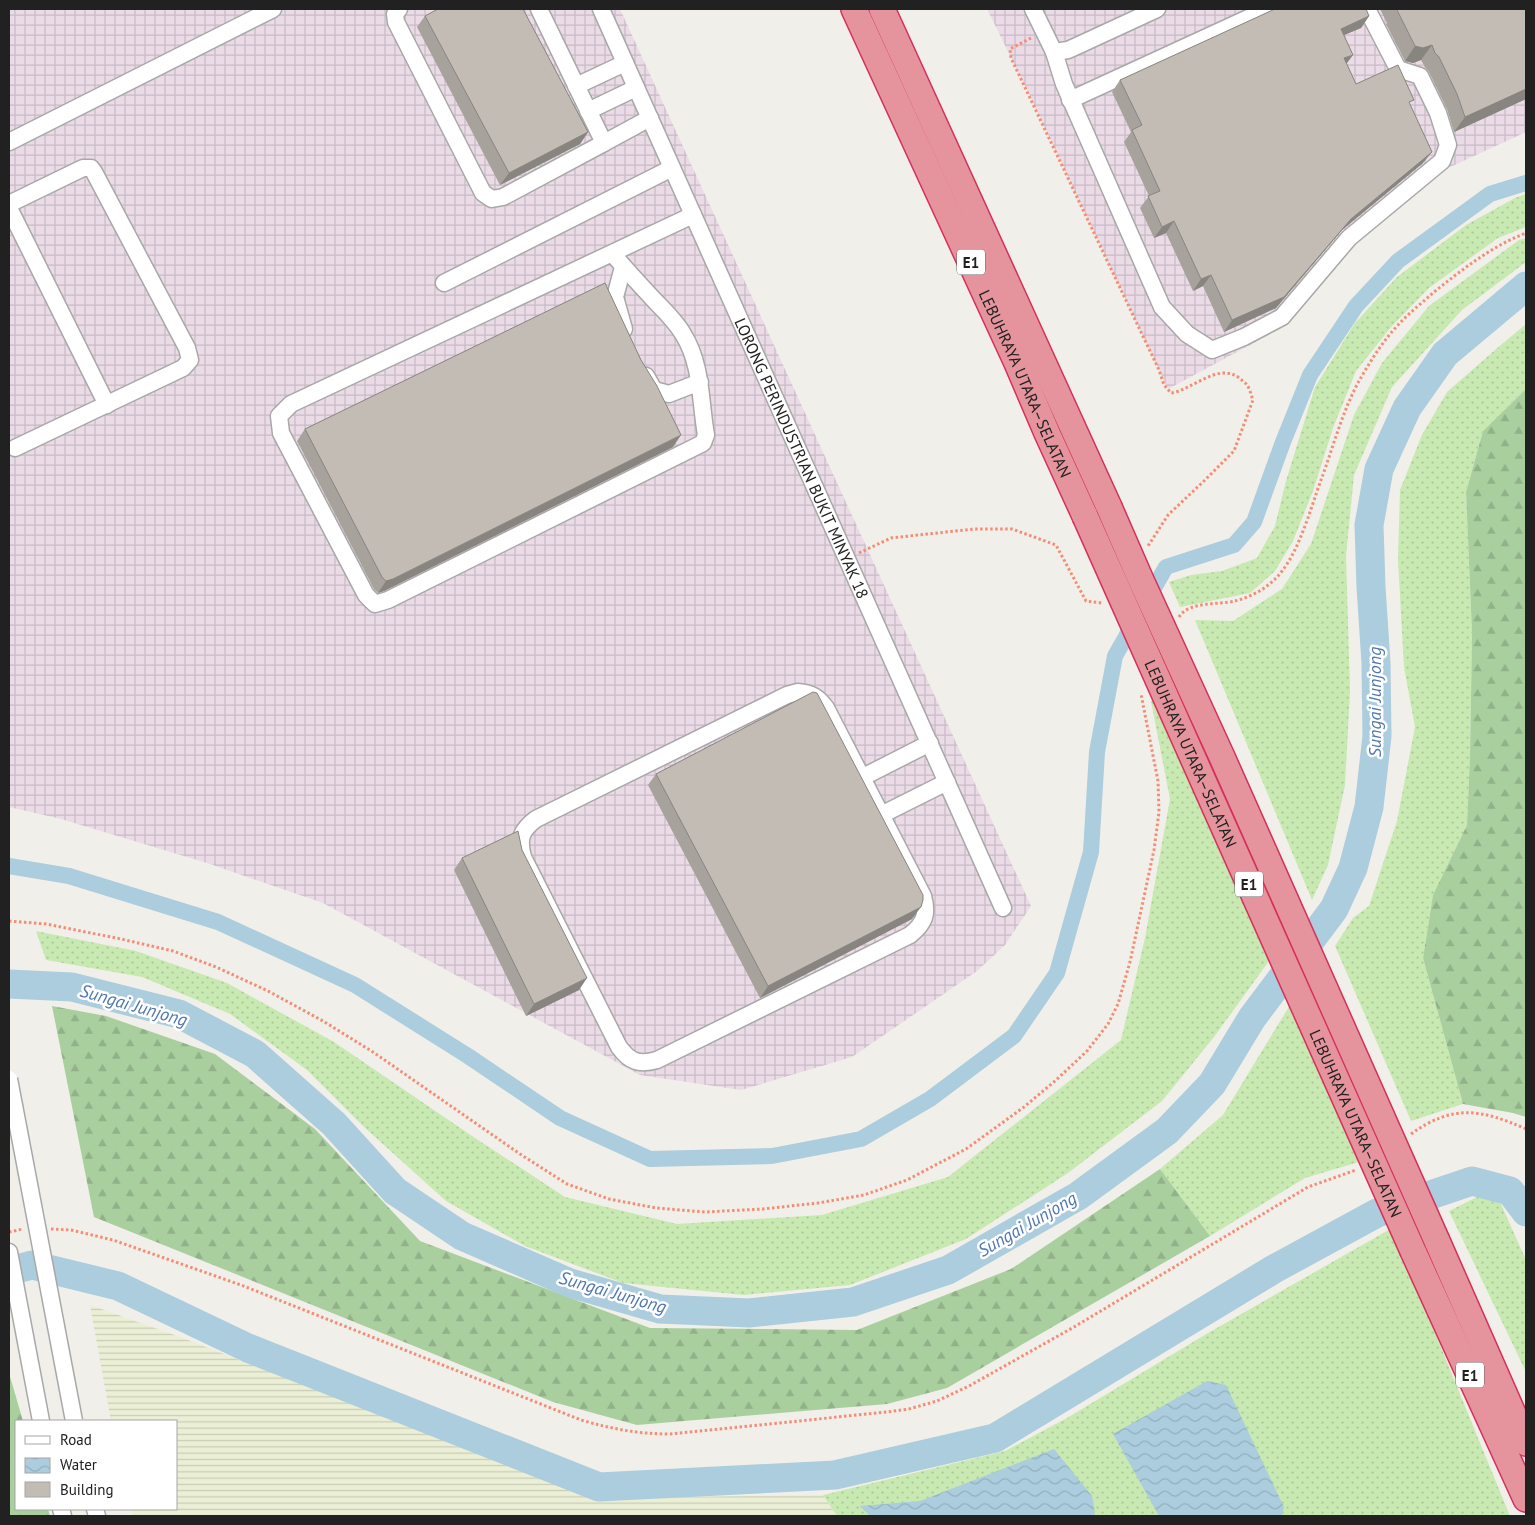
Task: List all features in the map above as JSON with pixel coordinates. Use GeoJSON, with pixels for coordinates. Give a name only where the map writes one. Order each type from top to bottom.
{"type":"FeatureCollection","features":[{"type":"Feature","properties":{"kind":"highway","name":"LEBUHRAYA UTARA–SELATAN"},"geometry":{"type":"LineString","coordinates":[[854,9],[1017,363],[1413,1251],[1526,1499]]}},
{"type":"Feature","properties":{"kind":"highway","name":"LEBUHRAYA UTARA–SELATAN"},"geometry":{"type":"LineString","coordinates":[[882,9],[1110,507],[1526,1443]]}},
{"type":"Feature","properties":{"kind":"street"},"geometry":{"type":"LineString","coordinates":[[9,142],[248,14],[273,9]]}},
{"type":"Feature","properties":{"kind":"street"},"geometry":{"type":"LineString","coordinates":[[399,9],[395,14],[396,22],[483,194],[492,199],[503,197],[650,118]]}},
{"type":"Feature","properties":{"kind":"street"},"geometry":{"type":"LineString","coordinates":[[539,9],[604,143]]}},
{"type":"Feature","properties":{"kind":"street","name":"LORONG PERINDUSTRIAN BUKIT MINYAK 18"},"geometry":{"type":"LineString","coordinates":[[601,9],[1003,908]]}},
{"type":"Feature","properties":{"kind":"street"},"geometry":{"type":"LineString","coordinates":[[1033,9],[1054,52],[1070,100],[1162,307],[1187,334],[1212,350],[1244,337],[1282,317],[1349,238],[1442,161],[1448,145],[1438,113],[1420,76],[1398,69],[1367,9]]}},
{"type":"Feature","properties":{"kind":"street"},"geometry":{"type":"LineString","coordinates":[[1054,52],[1068,50],[1157,9]]}},
{"type":"Feature","properties":{"kind":"street"},"geometry":{"type":"LineString","coordinates":[[1070,100],[1268,9]]}},
{"type":"Feature","properties":{"kind":"street"},"geometry":{"type":"LineString","coordinates":[[576,86],[625,63]]}},
{"type":"Feature","properties":{"kind":"street"},"geometry":{"type":"LineString","coordinates":[[588,111],[636,88]]}},
{"type":"Feature","properties":{"kind":"street"},"geometry":{"type":"LineString","coordinates":[[9,204],[83,168],[91,168],[187,348],[190,360],[183,368],[15,448]]}},
{"type":"Feature","properties":{"kind":"street"},"geometry":{"type":"LineString","coordinates":[[444,283],[672,168]]}},
{"type":"Feature","properties":{"kind":"street"},"geometry":{"type":"LineString","coordinates":[[9,208],[107,404]]}},
{"type":"Feature","properties":{"kind":"street"},"geometry":{"type":"LineString","coordinates":[[612,253],[671,317],[684,334],[692,352],[700,382],[706,435],[703,443],[388,600],[375,604],[366,595],[281,433],[279,416],[291,404],[612,253],[693,215]]}},
{"type":"Feature","properties":{"kind":"street"},"geometry":{"type":"LineString","coordinates":[[623,267],[615,297],[621,322],[631,345]]}},
{"type":"Feature","properties":{"kind":"street"},"geometry":{"type":"LineString","coordinates":[[638,360],[654,390],[669,394],[700,382]]}},
{"type":"Feature","properties":{"kind":"street"},"geometry":{"type":"LineString","coordinates":[[798,692],[809,693],[819,698],[826,708],[881,815],[923,896],[926,907],[925,918],[919,928],[657,1060],[646,1063],[635,1062],[618,1047],[523,857],[520,846],[527,826],[536,819],[787,695],[798,692]]}},
{"type":"Feature","properties":{"kind":"street"},"geometry":{"type":"LineString","coordinates":[[862,778],[930,743]]}},
{"type":"Feature","properties":{"kind":"street"},"geometry":{"type":"LineString","coordinates":[[881,815],[947,782]]}},
{"type":"Feature","properties":{"kind":"street"},"geometry":{"type":"LineString","coordinates":[[9,1079],[74,1420]]}},
{"type":"Feature","properties":{"kind":"street"},"geometry":{"type":"LineString","coordinates":[[9,1252],[41,1420]]}},
{"type":"Feature","properties":{"kind":"path"},"geometry":{"type":"LineString","coordinates":[[1044,31],[1010,49],[1011,58],[1155,361],[1164,385],[1171,393],[1181,392],[1203,379],[1221,373],[1234,375],[1247,384],[1253,400],[1234,451],[1168,515],[1146,549]]}},
{"type":"Feature","properties":{"kind":"path"},"geometry":{"type":"LineString","coordinates":[[1177,620],[1182,613],[1192,606],[1222,604],[1238,600],[1259,592],[1275,579],[1292,556],[1344,417],[1358,383],[1373,358],[1398,325],[1453,276],[1508,240],[1526,233]]}},
{"type":"Feature","properties":{"kind":"path"},"geometry":{"type":"LineString","coordinates":[[847,559],[891,538],[974,529],[1012,529],[1056,545],[1086,602],[1109,604]]}},
{"type":"Feature","properties":{"kind":"path"},"geometry":{"type":"LineString","coordinates":[[9,921],[46,924],[138,943],[173,951],[216,967],[323,1021],[374,1052],[512,1149],[567,1184],[609,1199],[656,1208],[706,1212],[763,1209],[864,1195],[907,1180],[966,1150],[1024,1107],[1055,1080],[1087,1051],[1108,1024],[1118,1004],[1130,962],[1154,850],[1159,812],[1158,781],[1141,694]]}},
{"type":"Feature","properties":{"kind":"path"},"geometry":{"type":"LineString","coordinates":[[1411,1134],[1437,1119],[1455,1113],[1474,1113],[1498,1118],[1526,1128]]}},
{"type":"Feature","properties":{"kind":"path"},"geometry":{"type":"LineString","coordinates":[[44,1229],[71,1230],[95,1235],[177,1262],[241,1285],[580,1420],[626,1432],[670,1434],[887,1412],[909,1409],[937,1401],[969,1386],[1074,1326],[1308,1187],[1364,1168]]}},
{"type":"Feature","properties":{"kind":"path"},"geometry":{"type":"LineString","coordinates":[[9,1232],[27,1228]]}},
{"type":"Feature","properties":{"kind":"shaded area"},"geometry":{"type":"Polygon","coordinates":[[[9,9],[620,9],[1031,906],[1005,945],[977,971],[852,1057],[741,1090],[640,1075],[323,903],[207,863],[61,819],[9,807],[9,9]]]}},
{"type":"Feature","properties":{"kind":"shaded area"},"geometry":{"type":"Polygon","coordinates":[[[987,9],[1526,9],[1526,132],[1446,169],[1374,208],[1280,329],[1168,389],[987,9]]]}},
{"type":"Feature","properties":{"kind":"green space"},"geometry":{"type":"Polygon","coordinates":[[[1526,194],[1526,227],[1498,238],[1429,288],[1392,326],[1356,371],[1333,428],[1313,491],[1293,541],[1275,571],[1250,593],[1180,607],[1169,582],[1191,575],[1222,571],[1257,558],[1275,526],[1286,481],[1315,387],[1355,323],[1397,277],[1466,225],[1526,194]]]}},
{"type":"Feature","properties":{"kind":"green space"},"geometry":{"type":"Polygon","coordinates":[[[1526,238],[1526,262],[1462,310],[1392,387],[1354,475],[1346,556],[1350,691],[1345,785],[1328,865],[1312,900],[1195,620],[1233,621],[1282,589],[1311,544],[1354,415],[1382,363],[1429,306],[1519,240],[1526,238]]]}},
{"type":"Feature","properties":{"kind":"green space"},"geometry":{"type":"Polygon","coordinates":[[[1526,324],[1526,389],[1483,431],[1466,492],[1472,633],[1467,825],[1433,895],[1423,958],[1463,1104],[1411,1121],[1335,946],[1353,918],[1369,906],[1397,821],[1415,727],[1404,667],[1398,560],[1400,490],[1422,435],[1447,392],[1526,324]]]}},
{"type":"Feature","properties":{"kind":"green space"},"geometry":{"type":"Polygon","coordinates":[[[1526,389],[1526,1117],[1463,1104],[1423,958],[1433,895],[1467,825],[1472,633],[1466,492],[1483,431],[1526,389]]]}},
{"type":"Feature","properties":{"kind":"green space"},"geometry":{"type":"Polygon","coordinates":[[[1156,698],[1269,961],[1214,1037],[1162,1101],[1068,1173],[966,1239],[850,1285],[744,1295],[623,1283],[525,1246],[446,1201],[364,1127],[307,1070],[230,1014],[142,977],[46,960],[36,931],[136,951],[227,983],[334,1042],[565,1197],[677,1224],[822,1215],[948,1177],[1121,1040],[1145,938],[1170,799],[1151,701],[1156,698]]]}},
{"type":"Feature","properties":{"kind":"green space"},"geometry":{"type":"Polygon","coordinates":[[[1290,1005],[1362,1161],[1305,1178],[1210,1236],[1160,1169],[1223,1115],[1290,1005]]]}},
{"type":"Feature","properties":{"kind":"green space"},"geometry":{"type":"Polygon","coordinates":[[[52,1006],[106,1016],[215,1054],[315,1129],[420,1241],[650,1328],[857,1330],[1011,1269],[1160,1169],[1210,1236],[947,1388],[887,1404],[637,1425],[553,1402],[94,1217],[52,1006]]]}},
{"type":"Feature","properties":{"kind":"green space"},"geometry":{"type":"Polygon","coordinates":[[[1483,1194],[1500,1202],[1526,1260],[1526,1372],[1449,1211],[1483,1194]]]}},
{"type":"Feature","properties":{"kind":"green space"},"geometry":{"type":"Polygon","coordinates":[[[1392,1228],[1510,1516],[837,1516],[823,1495],[1005,1451],[1067,1418],[1208,1333],[1392,1228]]]}},
{"type":"Feature","properties":{"kind":"green space"},"geometry":{"type":"Polygon","coordinates":[[[90,1305],[183,1338],[594,1498],[823,1495],[837,1516],[133,1516],[130,1510],[178,1510],[178,1420],[111,1420],[90,1305]]]}},
{"type":"Feature","properties":{"kind":"green space"},"geometry":{"type":"Polygon","coordinates":[[[9,1373],[23,1420],[15,1420],[15,1510],[48,1510],[50,1516],[9,1516],[9,1373]]]}},
{"type":"Feature","properties":{"kind":"water"},"geometry":{"type":"Polygon","coordinates":[[[1207,1381],[1226,1385],[1284,1507],[1282,1516],[1159,1516],[1113,1434],[1207,1381]]]}},
{"type":"Feature","properties":{"kind":"water"},"geometry":{"type":"Polygon","coordinates":[[[1054,1449],[1092,1496],[1095,1513],[1093,1516],[870,1516],[860,1506],[920,1501],[1054,1449]]]}},
{"type":"Feature","properties":{"kind":"building"},"geometry":{"type":"Polygon","coordinates":[[[438,9],[523,9],[588,132],[509,173],[425,16],[438,9]]]}},
{"type":"Feature","properties":{"kind":"building"},"geometry":{"type":"Polygon","coordinates":[[[1275,9],[1366,9],[1369,16],[1341,29],[1353,55],[1344,58],[1356,84],[1398,65],[1414,100],[1409,102],[1432,152],[1351,219],[1284,297],[1232,320],[1211,275],[1201,279],[1174,221],[1162,227],[1148,196],[1160,191],[1132,130],[1142,125],[1120,80],[1275,9]]]}},
{"type":"Feature","properties":{"kind":"building"},"geometry":{"type":"Polygon","coordinates":[[[1397,9],[1526,9],[1526,89],[1465,117],[1457,94],[1432,45],[1423,48],[1415,46],[1397,9]]]}},
{"type":"Feature","properties":{"kind":"building"},"geometry":{"type":"Polygon","coordinates":[[[605,283],[641,360],[657,386],[681,435],[386,581],[382,577],[305,429],[605,283]]]}},
{"type":"Feature","properties":{"kind":"building"},"geometry":{"type":"Polygon","coordinates":[[[813,692],[817,693],[923,895],[923,900],[921,907],[768,986],[656,774],[813,692]]]}},
{"type":"Feature","properties":{"kind":"building"},"geometry":{"type":"Polygon","coordinates":[[[518,831],[522,850],[587,978],[534,1004],[462,858],[518,831]]]}},
{"type":"Feature","properties":{"kind":"waterway"},"geometry":{"type":"LineString","coordinates":[[9,866],[69,876],[218,922],[355,985],[468,1056],[560,1118],[650,1159],[772,1156],[861,1139],[930,1099],[1014,1036],[1057,973],[1091,852],[1097,752],[1115,656],[1166,567],[1234,545],[1254,522],[1310,375],[1356,306],[1398,261],[1490,194],[1526,183]]}},
{"type":"Feature","properties":{"kind":"waterway","name":"Sungai Junjong"},"geometry":{"type":"LineString","coordinates":[[9,984],[72,987],[179,1014],[255,1054],[334,1124],[395,1191],[462,1236],[570,1283],[660,1309],[749,1313],[853,1302],[948,1270],[1078,1196],[1167,1131],[1212,1084],[1252,1018],[1334,909],[1353,868],[1369,807],[1377,736],[1376,663],[1369,525],[1379,469],[1407,408],[1445,354],[1526,286]]}},
{"type":"Feature","properties":{"kind":"waterway"},"geometry":{"type":"LineString","coordinates":[[9,1271],[32,1265],[118,1286],[248,1348],[599,1487],[835,1475],[995,1438],[1274,1269],[1377,1213],[1472,1181],[1510,1191],[1526,1212]]}}]}
